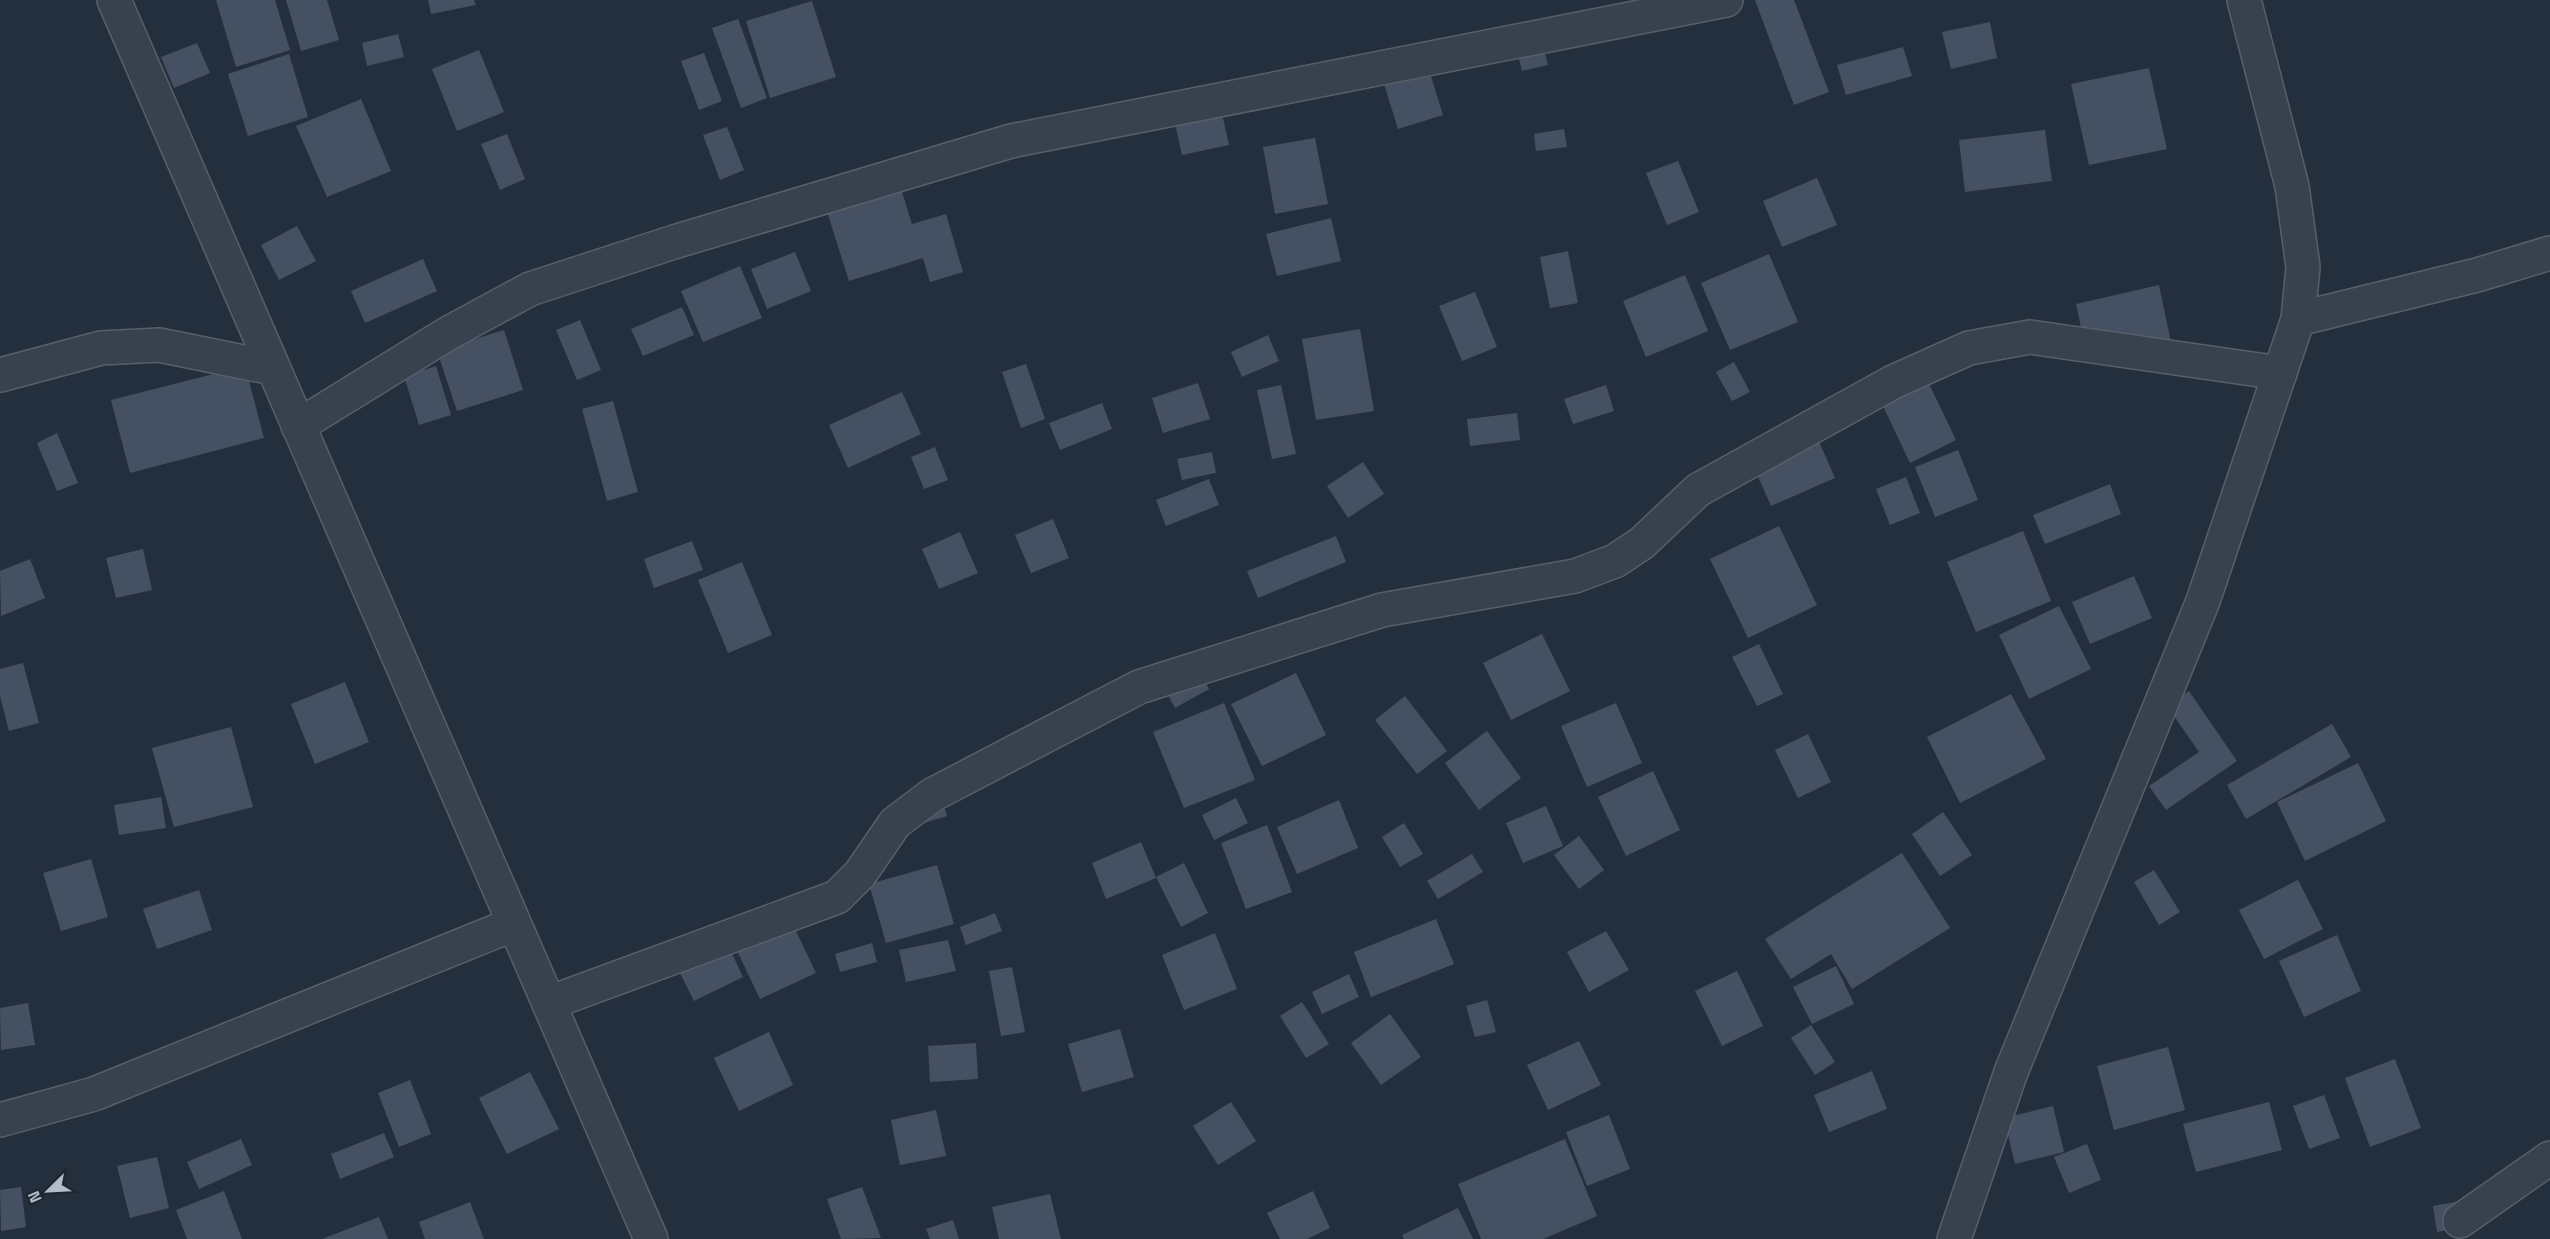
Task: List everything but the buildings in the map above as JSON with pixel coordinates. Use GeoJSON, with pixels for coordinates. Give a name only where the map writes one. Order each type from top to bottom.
{"type":"FeatureCollection","features":[{"type":"Feature","properties":{"kind":"street"},"geometry":{"type":"LineString","coordinates":[[114,0],[651,1239]]}},
{"type":"Feature","properties":{"kind":"street"},"geometry":{"type":"LineString","coordinates":[[298,426],[447,334],[530,289],[674,242],[1000,145],[1726,0]]}},
{"type":"Feature","properties":{"kind":"street"},"geometry":{"type":"LineString","coordinates":[[1954,1239],[2010,1072],[2204,601],[2298,319],[2303,267],[2292,186],[2244,0]]}},
{"type":"Feature","properties":{"kind":"street"},"geometry":{"type":"LineString","coordinates":[[2298,319],[2477,275],[2550,253]]}},
{"type":"Feature","properties":{"kind":"street"},"geometry":{"type":"LineString","coordinates":[[549,1003],[837,897],[860,874],[895,823],[932,795],[1139,687],[1382,610],[1575,576],[1615,561],[1642,543],[1698,490],[1893,382],[1969,348],[2030,338],[2280,373]]}},
{"type":"Feature","properties":{"kind":"street"},"geometry":{"type":"LineString","coordinates":[[0,375],[101,348],[159,345],[273,368]]}},
{"type":"Feature","properties":{"kind":"street"},"geometry":{"type":"LineString","coordinates":[[0,1120],[94,1094],[514,924]]}},
{"type":"Feature","properties":{"kind":"street"},"geometry":{"type":"LineString","coordinates":[[2460,1221],[2550,1158]]}}]}
